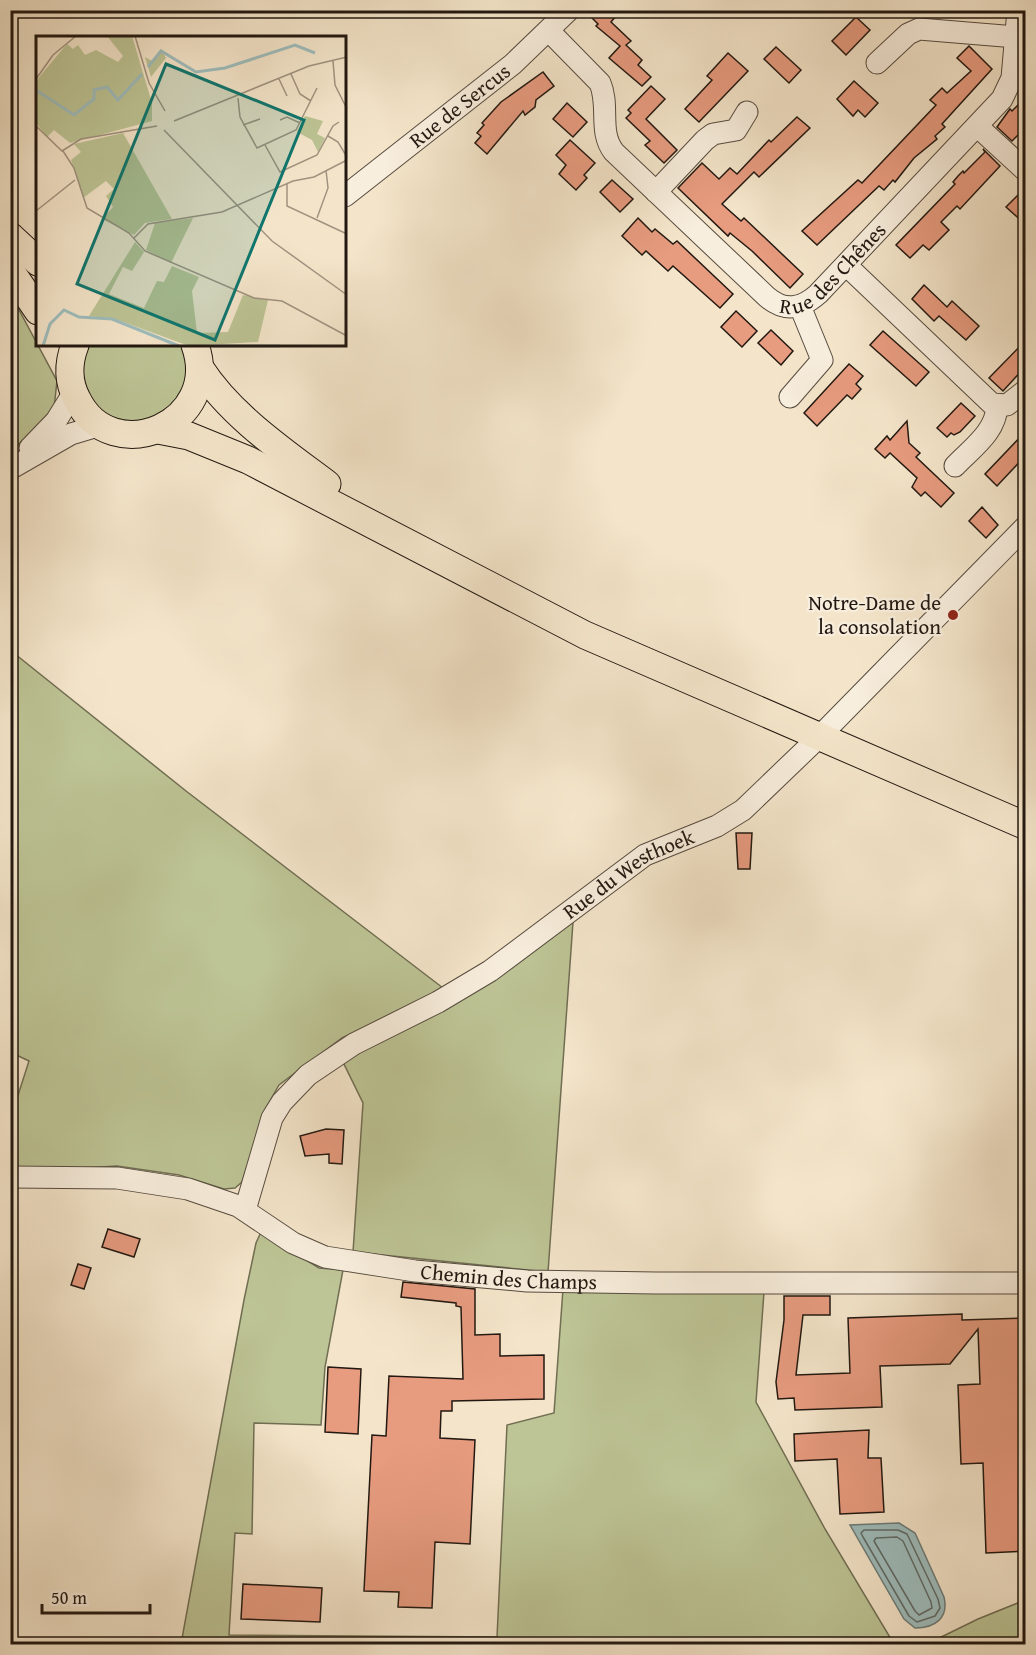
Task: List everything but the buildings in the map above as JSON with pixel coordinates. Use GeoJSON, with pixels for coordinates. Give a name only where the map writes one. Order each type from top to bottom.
{"type":"FeatureCollection","features":[{"type":"Feature","properties":{"kind":"main road"},"geometry":{"type":"LineString","coordinates":[[10,236],[36,259]]}},
{"type":"Feature","properties":{"kind":"main road"},"geometry":{"type":"LineString","coordinates":[[10,270],[36,308]]}},
{"type":"Feature","properties":{"kind":"main road"},"geometry":{"type":"LineString","coordinates":[[58,346],[73,369],[86,413],[101,425],[129,434],[158,430],[189,436],[248,460],[409,542],[522,605],[585,635],[1026,826]]}},
{"type":"Feature","properties":{"kind":"main road"},"geometry":{"type":"LineString","coordinates":[[158,430],[173,422],[189,406],[198,385],[197,351]]}},
{"type":"Feature","properties":{"kind":"main road"},"geometry":{"type":"LineString","coordinates":[[197,351],[220,394],[272,441],[409,542]]}},
{"type":"Feature","properties":{"kind":"street","name":"Rue de Sercus"},"geometry":{"type":"LineString","coordinates":[[346,195],[500,74],[569,10]]}},
{"type":"Feature","properties":{"kind":"street","name":"Rue des Chênes"},"geometry":{"type":"LineString","coordinates":[[549,31],[600,83],[604,94],[608,143],[772,302],[782,307],[800,306],[818,294],[977,126],[1006,92],[1013,71],[1018,10]]}},
{"type":"Feature","properties":{"kind":"street"},"geometry":{"type":"LineString","coordinates":[[878,63],[908,34],[919,29],[1016,37]]}},
{"type":"Feature","properties":{"kind":"street"},"geometry":{"type":"LineString","coordinates":[[656,192],[705,140],[713,134],[736,130],[747,112]]}},
{"type":"Feature","properties":{"kind":"street"},"geometry":{"type":"LineString","coordinates":[[977,126],[1026,171]]}},
{"type":"Feature","properties":{"kind":"street"},"geometry":{"type":"LineString","coordinates":[[846,265],[997,406]]}},
{"type":"Feature","properties":{"kind":"street"},"geometry":{"type":"LineString","coordinates":[[790,397],[817,370],[822,360],[800,306]]}},
{"type":"Feature","properties":{"kind":"street"},"geometry":{"type":"LineString","coordinates":[[10,468],[56,422],[73,369]]}},
{"type":"Feature","properties":{"kind":"street"},"geometry":{"type":"LineString","coordinates":[[997,406],[1012,402],[1026,390]]}},
{"type":"Feature","properties":{"kind":"street"},"geometry":{"type":"LineString","coordinates":[[955,466],[991,428],[996,420],[997,406]]}},
{"type":"Feature","properties":{"kind":"street"},"geometry":{"type":"LineString","coordinates":[[10,468],[71,434],[101,425]]}},
{"type":"Feature","properties":{"kind":"street","name":"Rue du Westhoek"},"geometry":{"type":"LineString","coordinates":[[245,1210],[272,1118],[282,1102],[308,1075],[354,1044],[438,1002],[490,971],[645,855],[736,816],[819,737],[1026,526]]}},
{"type":"Feature","properties":{"kind":"street","name":"Chemin des Champs"},"geometry":{"type":"LineString","coordinates":[[10,1177],[142,1181],[199,1191],[245,1210],[293,1243],[325,1257],[385,1268],[534,1281],[667,1284],[1026,1283]]}},
{"type":"Feature","properties":{"kind":"green space"},"geometry":{"type":"Polygon","coordinates":[[[10,293],[36,342],[36,346],[38,346],[57,381],[54,408],[11,452],[10,293]]]}},
{"type":"Feature","properties":{"kind":"green space"},"geometry":{"type":"Polygon","coordinates":[[[88,346],[182,346],[187,372],[180,394],[166,410],[146,419],[124,420],[105,413],[89,397],[82,372],[88,346]]]}},
{"type":"Feature","properties":{"kind":"green space"},"geometry":{"type":"Polygon","coordinates":[[[10,650],[186,791],[443,988],[342,1038],[279,1085],[266,1108],[242,1182],[235,1188],[224,1189],[179,1175],[117,1166],[11,1172],[11,1117],[29,1061],[10,1052],[10,650]]]}},
{"type":"Feature","properties":{"kind":"green space"},"geometry":{"type":"Polygon","coordinates":[[[573,922],[548,1272],[353,1252],[363,1103],[342,1060],[469,994],[513,967],[573,922]]]}},
{"type":"Feature","properties":{"kind":"green space"},"geometry":{"type":"Polygon","coordinates":[[[261,1232],[319,1268],[343,1270],[325,1367],[321,1425],[254,1423],[252,1534],[235,1533],[229,1635],[497,1637],[507,1425],[554,1413],[563,1289],[764,1292],[756,1402],[825,1529],[894,1644],[181,1644],[244,1300],[256,1243],[261,1232]]]}},
{"type":"Feature","properties":{"kind":"green space"},"geometry":{"type":"Polygon","coordinates":[[[1025,1600],[1025,1644],[927,1644],[978,1619],[1025,1600]]]}},
{"type":"Feature","properties":{"kind":"water"},"geometry":{"type":"Polygon","coordinates":[[[899,1523],[915,1533],[944,1597],[942,1616],[934,1624],[922,1628],[915,1628],[904,1619],[850,1525],[899,1523]]]}},
{"type":"Feature","properties":{"kind":"place","name":"Notre-Dame de la consolation"},"geometry":{"type":"Point","coordinates":[953,615]}}]}
